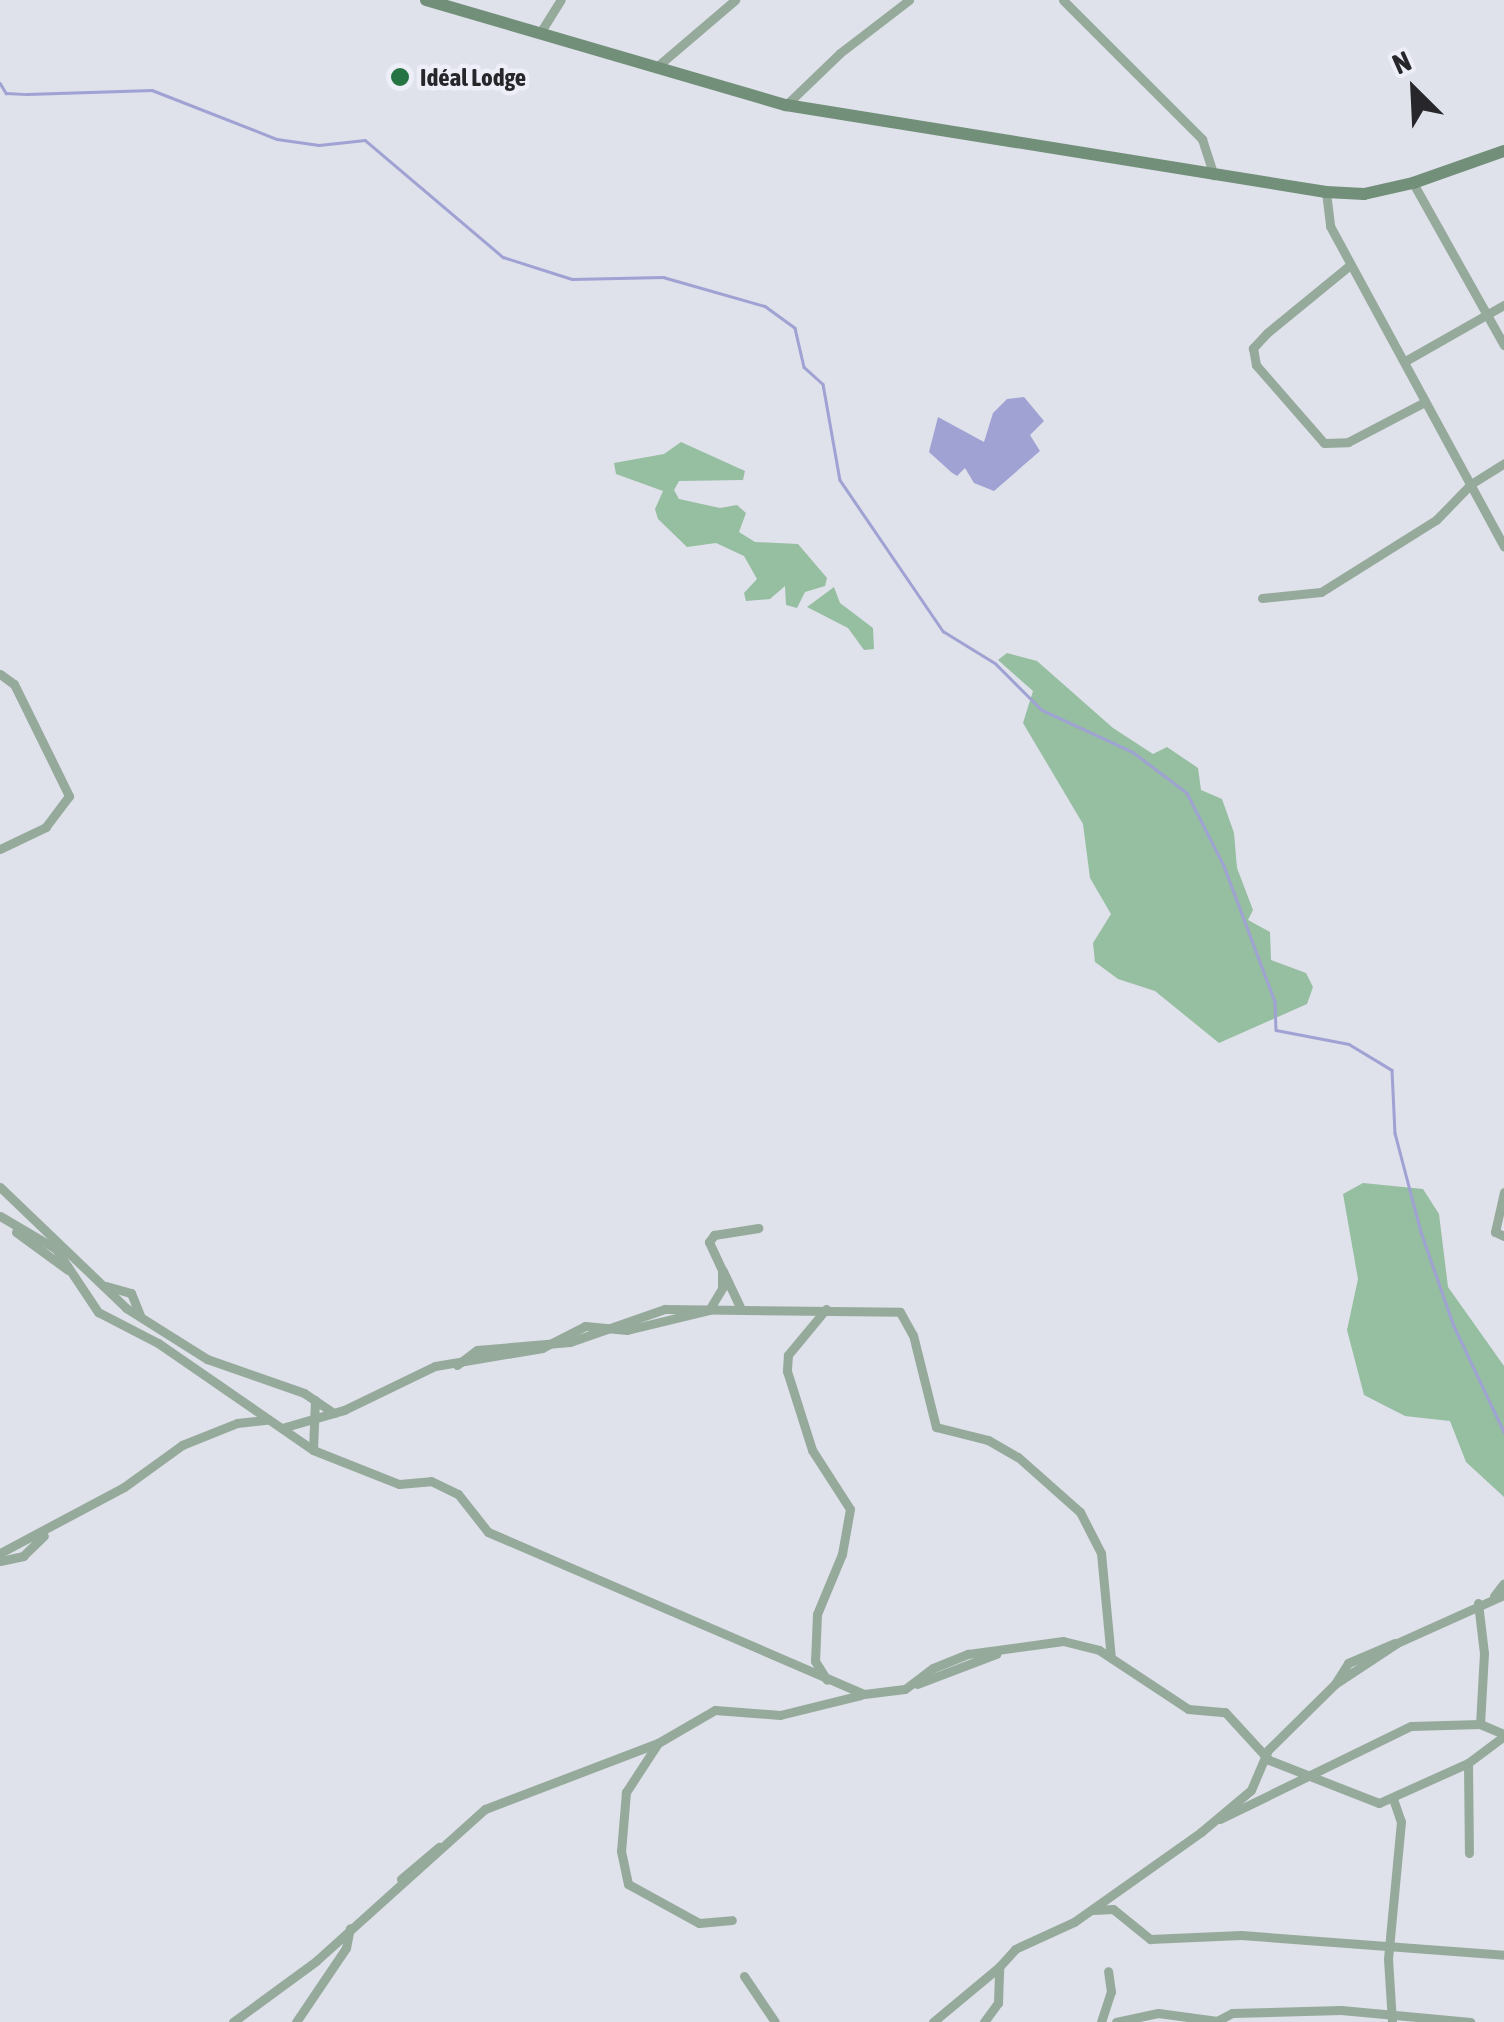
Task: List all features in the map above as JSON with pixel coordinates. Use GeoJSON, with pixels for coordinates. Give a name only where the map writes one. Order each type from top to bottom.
{"type":"FeatureCollection","features":[{"type":"Feature","properties":{"kind":"main road"},"geometry":{"type":"LineString","coordinates":[[426,0],[660,64],[786,106],[1326,192],[1364,194],[1412,183],[1504,151]]}},
{"type":"Feature","properties":{"kind":"street"},"geometry":{"type":"LineString","coordinates":[[540,33],[560,0]]}},
{"type":"Feature","properties":{"kind":"street"},"geometry":{"type":"LineString","coordinates":[[660,64],[735,0]]}},
{"type":"Feature","properties":{"kind":"street"},"geometry":{"type":"LineString","coordinates":[[786,106],[840,53],[910,0]]}},
{"type":"Feature","properties":{"kind":"street"},"geometry":{"type":"LineString","coordinates":[[1063,0],[1202,139],[1214,175]]}},
{"type":"Feature","properties":{"kind":"street"},"geometry":{"type":"LineString","coordinates":[[1412,183],[1504,345]]}},
{"type":"Feature","properties":{"kind":"street"},"geometry":{"type":"LineString","coordinates":[[1326,192],[1330,226],[1408,360],[1425,402],[1504,547]]}},
{"type":"Feature","properties":{"kind":"street"},"geometry":{"type":"LineString","coordinates":[[1350,265],[1267,332],[1253,348],[1256,365],[1324,443],[1348,442],[1425,402]]}},
{"type":"Feature","properties":{"kind":"street"},"geometry":{"type":"LineString","coordinates":[[1408,360],[1504,305]]}},
{"type":"Feature","properties":{"kind":"street"},"geometry":{"type":"LineString","coordinates":[[1262,598],[1321,592],[1436,520],[1470,484],[1504,464]]}},
{"type":"Feature","properties":{"kind":"street"},"geometry":{"type":"LineString","coordinates":[[0,674],[14,684],[69,796],[46,827],[0,849]]}},
{"type":"Feature","properties":{"kind":"street"},"geometry":{"type":"LineString","coordinates":[[0,1187],[103,1286],[131,1293],[142,1318],[207,1359],[315,1400],[334,1413]]}},
{"type":"Feature","properties":{"kind":"street"},"geometry":{"type":"LineString","coordinates":[[1504,1192],[1496,1232],[1504,1236]]}},
{"type":"Feature","properties":{"kind":"street"},"geometry":{"type":"LineString","coordinates":[[0,1216],[10,1226],[56,1249],[98,1312],[158,1344],[313,1450],[400,1484],[431,1480],[458,1494],[488,1532],[864,1694]]}},
{"type":"Feature","properties":{"kind":"street"},"geometry":{"type":"LineString","coordinates":[[741,1309],[708,1242],[714,1235],[758,1228]]}},
{"type":"Feature","properties":{"kind":"street"},"geometry":{"type":"LineString","coordinates":[[709,1310],[722,1288],[722,1270]]}},
{"type":"Feature","properties":{"kind":"street"},"geometry":{"type":"LineString","coordinates":[[826,1309],[788,1355],[787,1371],[812,1450],[850,1509],[842,1554],[818,1614],[815,1660],[827,1680]]}},
{"type":"Feature","properties":{"kind":"street"},"geometry":{"type":"LineString","coordinates":[[282,1428],[312,1422],[435,1366],[542,1348],[563,1333],[602,1328],[627,1330],[709,1310],[900,1312],[913,1335],[936,1427],[988,1440],[1018,1457],[1080,1512],[1102,1553],[1111,1658]]}},
{"type":"Feature","properties":{"kind":"street"},"geometry":{"type":"LineString","coordinates":[[313,1450],[315,1400]]}},
{"type":"Feature","properties":{"kind":"street"},"geometry":{"type":"LineString","coordinates":[[0,1553],[55,1526],[182,1445],[237,1423],[269,1420]]}},
{"type":"Feature","properties":{"kind":"street"},"geometry":{"type":"LineString","coordinates":[[0,1562],[23,1556],[55,1526]]}},
{"type":"Feature","properties":{"kind":"street"},"geometry":{"type":"LineString","coordinates":[[1201,1832],[1229,1802],[1251,1790],[1269,1760],[1268,1750],[1335,1684],[1396,1643],[1499,1596],[1504,1583]]}},
{"type":"Feature","properties":{"kind":"street"},"geometry":{"type":"LineString","coordinates":[[1478,1603],[1484,1654],[1480,1724]]}},
{"type":"Feature","properties":{"kind":"street"},"geometry":{"type":"LineString","coordinates":[[232,2022],[350,1928],[484,1810],[658,1743],[716,1710],[780,1715],[905,1688],[932,1668],[968,1654],[1063,1641],[1111,1658],[1188,1710],[1225,1712],[1269,1760],[1312,1777],[1379,1804],[1394,1802],[1468,1763],[1504,1735],[1480,1724],[1412,1726],[1312,1777],[1261,1794],[1090,1910],[1015,1949],[933,2022]]}},
{"type":"Feature","properties":{"kind":"street"},"geometry":{"type":"LineString","coordinates":[[658,1743],[626,1792],[621,1851],[628,1884],[699,1923],[732,1920]]}},
{"type":"Feature","properties":{"kind":"street"},"geometry":{"type":"LineString","coordinates":[[1468,1763],[1469,1853]]}},
{"type":"Feature","properties":{"kind":"street"},"geometry":{"type":"LineString","coordinates":[[1393,2018],[1390,1946],[1402,1822],[1394,1802]]}},
{"type":"Feature","properties":{"kind":"street"},"geometry":{"type":"LineString","coordinates":[[1090,1910],[1112,1909],[1150,1939],[1195,1934],[1504,1955]]}},
{"type":"Feature","properties":{"kind":"street"},"geometry":{"type":"LineString","coordinates":[[296,2022],[346,1948],[350,1928]]}},
{"type":"Feature","properties":{"kind":"street"},"geometry":{"type":"LineString","coordinates":[[984,2022],[998,2004],[999,1967]]}},
{"type":"Feature","properties":{"kind":"street"},"geometry":{"type":"LineString","coordinates":[[1101,2022],[1111,1992],[1108,1971]]}},
{"type":"Feature","properties":{"kind":"street"},"geometry":{"type":"LineString","coordinates":[[744,1976],[775,2022]]}},
{"type":"Feature","properties":{"kind":"street"},"geometry":{"type":"LineString","coordinates":[[1116,2022],[1158,2013],[1218,2021],[1264,2012],[1470,2022]]}},
{"type":"Feature","properties":{"kind":"green space"},"geometry":{"type":"Polygon","coordinates":[[[681,442],[745,471],[743,480],[679,481],[674,490],[679,499],[720,508],[737,505],[746,513],[739,532],[755,542],[798,544],[827,578],[825,586],[805,592],[797,608],[786,605],[785,586],[770,599],[746,601],[744,593],[757,579],[744,556],[716,543],[687,547],[658,519],[655,509],[663,491],[616,474],[614,463],[664,454],[681,442]]]}},
{"type":"Feature","properties":{"kind":"green space"},"geometry":{"type":"Polygon","coordinates":[[[834,587],[840,603],[873,628],[874,649],[864,650],[848,628],[807,607],[834,587]]]}},
{"type":"Feature","properties":{"kind":"green space"},"geometry":{"type":"Polygon","coordinates":[[[1007,653],[1037,661],[1113,728],[1153,754],[1167,747],[1198,768],[1201,790],[1222,799],[1234,833],[1237,868],[1253,910],[1248,920],[1270,932],[1271,960],[1306,973],[1313,987],[1307,1004],[1219,1043],[1155,991],[1118,979],[1095,962],[1093,943],[1111,914],[1090,878],[1083,824],[1023,723],[1033,691],[998,660],[1007,653]]]}},
{"type":"Feature","properties":{"kind":"green space"},"geometry":{"type":"Polygon","coordinates":[[[1363,1183],[1423,1189],[1439,1214],[1448,1287],[1504,1366],[1504,1497],[1466,1462],[1450,1421],[1405,1416],[1364,1395],[1347,1330],[1358,1279],[1343,1194],[1363,1183]]]}},
{"type":"Feature","properties":{"kind":"water"},"geometry":{"type":"Polygon","coordinates":[[[1024,397],[1044,421],[1030,435],[1040,451],[994,491],[974,483],[965,468],[957,476],[929,452],[938,417],[984,442],[993,413],[1007,399],[1024,397]]]}},
{"type":"Feature","properties":{"kind":"waterway"},"geometry":{"type":"LineString","coordinates":[[0,83],[6,93],[27,94],[152,90],[277,139],[319,145],[365,140],[503,257],[572,279],[663,277],[765,306],[795,328],[804,367],[823,384],[840,480],[943,631],[995,663],[1042,710],[1133,752],[1187,793],[1224,866],[1275,1002],[1276,1030],[1349,1044],[1392,1070],[1395,1133],[1421,1232],[1454,1326],[1504,1432]]}},
{"type":"Feature","properties":{"kind":"place","name":"Idéal Lodge"},"geometry":{"type":"Point","coordinates":[400,77]}}]}
